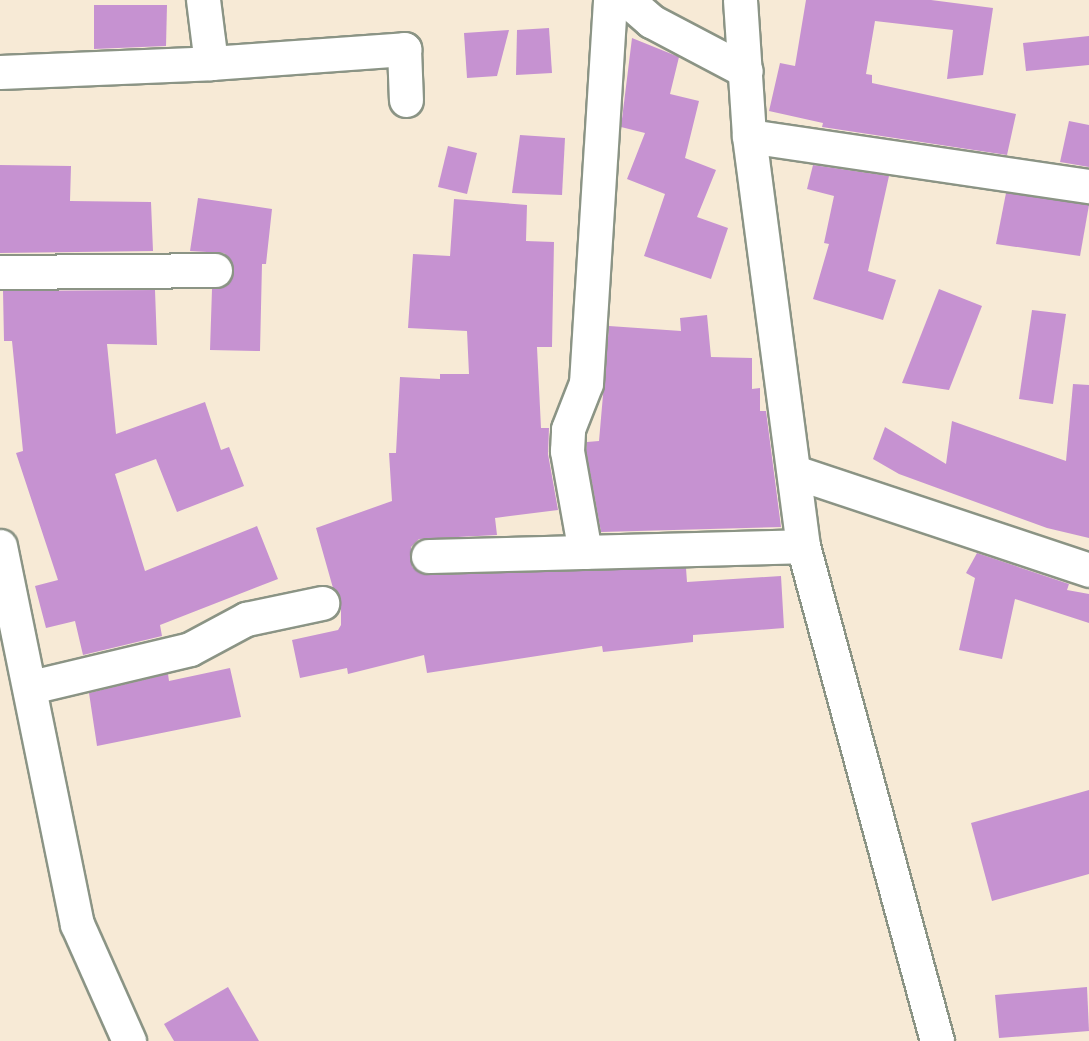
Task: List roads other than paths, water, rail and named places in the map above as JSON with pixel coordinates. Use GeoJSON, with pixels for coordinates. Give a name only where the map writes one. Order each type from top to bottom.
{"type":"FeatureCollection","features":[{"type":"Feature","properties":{"kind":"street"},"geometry":{"type":"LineString","coordinates":[[203,0],[211,63]]}},
{"type":"Feature","properties":{"kind":"street"},"geometry":{"type":"LineString","coordinates":[[585,552],[567,451],[568,429],[586,383],[610,0]]}},
{"type":"Feature","properties":{"kind":"street"},"geometry":{"type":"LineString","coordinates":[[627,0],[651,20],[746,71]]}},
{"type":"Feature","properties":{"kind":"street"},"geometry":{"type":"LineString","coordinates":[[740,0],[749,136],[803,546],[937,1041]]}},
{"type":"Feature","properties":{"kind":"street"},"geometry":{"type":"LineString","coordinates":[[0,72],[211,63],[404,49],[406,100]]}},
{"type":"Feature","properties":{"kind":"street"},"geometry":{"type":"LineString","coordinates":[[749,136],[1089,186]]}},
{"type":"Feature","properties":{"kind":"street"},"geometry":{"type":"LineString","coordinates":[[0,272],[215,270]]}},
{"type":"Feature","properties":{"kind":"street"},"geometry":{"type":"LineString","coordinates":[[795,472],[1089,570]]}},
{"type":"Feature","properties":{"kind":"street"},"geometry":{"type":"LineString","coordinates":[[0,546],[31,687],[77,924],[129,1041]]}},
{"type":"Feature","properties":{"kind":"street"},"geometry":{"type":"LineString","coordinates":[[428,556],[803,546]]}},
{"type":"Feature","properties":{"kind":"street"},"geometry":{"type":"LineString","coordinates":[[31,687],[190,649],[246,619],[322,603]]}}]}
